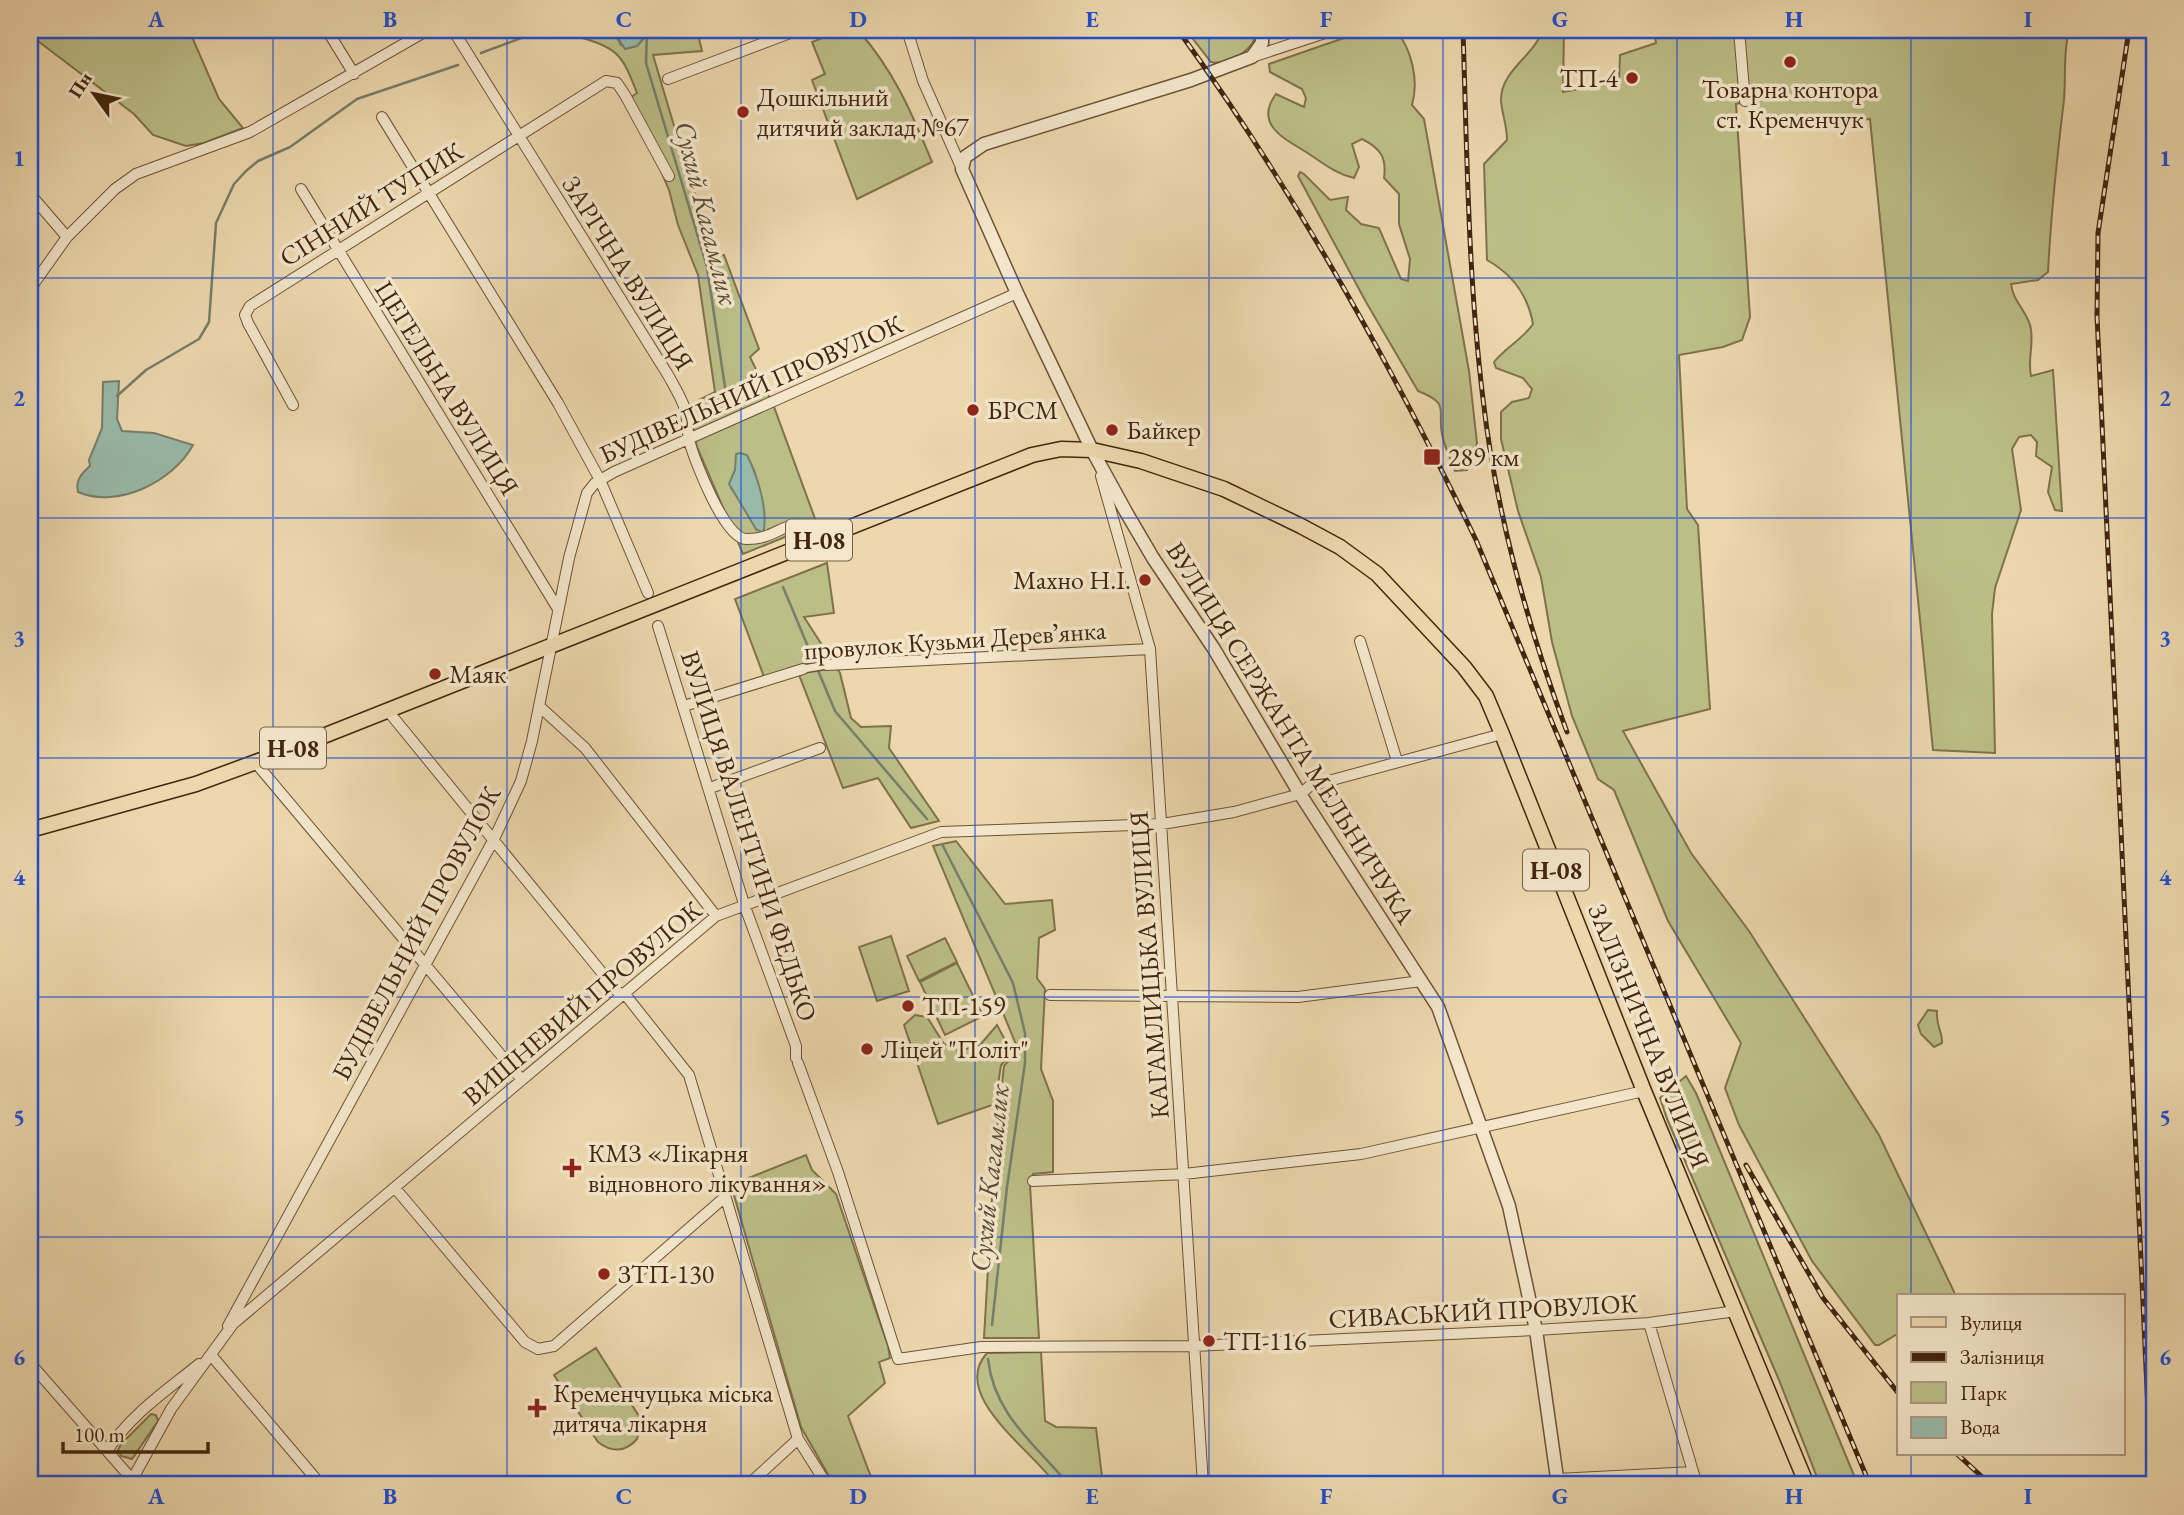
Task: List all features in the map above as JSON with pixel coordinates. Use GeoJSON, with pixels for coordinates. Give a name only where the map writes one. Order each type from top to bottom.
{"type":"FeatureCollection","features":[{"type":"Feature","properties":{"kind":"main road","name":"Н-08"},"geometry":{"type":"LineString","coordinates":[[30,830],[196,784],[255,762],[1032,454],[1061,449],[1092,450]]}},
{"type":"Feature","properties":{"kind":"main road","name":"ЗАЛІЗНИЧНА ВУЛИЦЯ"},"geometry":{"type":"LineString","coordinates":[[1092,450],[1183,473],[1224,489],[1340,547],[1377,574],[1464,667],[1486,696],[1644,1091],[1807,1485]]}},
{"type":"Feature","properties":{"kind":"street"},"geometry":{"type":"LineString","coordinates":[[327,30],[354,74]]}},
{"type":"Feature","properties":{"kind":"street"},"geometry":{"type":"LineString","coordinates":[[30,289],[67,237],[115,188],[136,174],[250,132],[428,30]]}},
{"type":"Feature","properties":{"kind":"street","name":"ЗАРІЧНА ВУЛИЦЯ"},"geometry":{"type":"LineString","coordinates":[[453,30],[668,375],[683,404],[690,425],[689,439],[710,494],[723,518],[739,538],[758,538],[799,523],[810,525],[826,537]]}},
{"type":"Feature","properties":{"kind":"street"},"geometry":{"type":"LineString","coordinates":[[668,79],[777,33],[798,30]]}},
{"type":"Feature","properties":{"kind":"street","name":"ВУЛИЦЯ СЕРЖАНТА МЕЛЬНИЧУКА"},"geometry":{"type":"LineString","coordinates":[[907,30],[923,81],[1017,293],[1092,450],[1153,558],[1214,649],[1300,794],[1438,1007],[1509,1206],[1536,1330],[1557,1482]]}},
{"type":"Feature","properties":{"kind":"street"},"geometry":{"type":"LineString","coordinates":[[1252,57],[1262,43],[1262,30]]}},
{"type":"Feature","properties":{"kind":"street"},"geometry":{"type":"LineString","coordinates":[[962,169],[965,158],[984,144],[1191,80],[1334,30]]}},
{"type":"Feature","properties":{"kind":"street"},"geometry":{"type":"LineString","coordinates":[[1739,30],[1745,101]]}},
{"type":"Feature","properties":{"kind":"street","name":"СІННИЙ ТУПИК"},"geometry":{"type":"LineString","coordinates":[[293,405],[245,315],[250,306],[518,136],[611,81],[625,95],[669,176]]}},
{"type":"Feature","properties":{"kind":"street"},"geometry":{"type":"LineString","coordinates":[[382,117],[529,351],[600,480],[648,593]]}},
{"type":"Feature","properties":{"kind":"street","name":"ЦЕГЕЛЬНА ВУЛИЦЯ"},"geometry":{"type":"LineString","coordinates":[[301,189],[558,609]]}},
{"type":"Feature","properties":{"kind":"street"},"geometry":{"type":"LineString","coordinates":[[30,194],[67,237]]}},
{"type":"Feature","properties":{"kind":"street","name":"БУДІВЕЛЬНИЙ ПРОВУЛОК"},"geometry":{"type":"LineString","coordinates":[[221,1339],[494,839],[521,780],[558,609],[587,493],[600,480],[1017,293]]}},
{"type":"Feature","properties":{"kind":"street","name":"КАГАМЛИЦЬКА ВУЛИЦЯ"},"geometry":{"type":"LineString","coordinates":[[1092,450],[1109,497],[1150,649],[1203,1485]]}},
{"type":"Feature","properties":{"kind":"street","name":"ВУЛИЦЯ ВАЛЕНТИНИ ФЕДЬКО"},"geometry":{"type":"LineString","coordinates":[[658,626],[744,904],[787,1017],[796,1046],[797,1061],[838,1172],[898,1359]]}},
{"type":"Feature","properties":{"kind":"street"},"geometry":{"type":"LineString","coordinates":[[1360,641],[1397,761]]}},
{"type":"Feature","properties":{"kind":"street","name":"провулок Кузьми Деревʼянка"},"geometry":{"type":"LineString","coordinates":[[684,706],[803,669],[827,665],[1150,649]]}},
{"type":"Feature","properties":{"kind":"street"},"geometry":{"type":"LineString","coordinates":[[539,706],[585,748],[716,916]]}},
{"type":"Feature","properties":{"kind":"street"},"geometry":{"type":"LineString","coordinates":[[388,711],[689,1075],[798,1439],[827,1485]]}},
{"type":"Feature","properties":{"kind":"street","name":"ВИШНЕВИЙ ПРОВУЛОК"},"geometry":{"type":"LineString","coordinates":[[221,1339],[233,1325],[716,916],[941,832],[1162,824],[1234,812],[1300,794],[1311,786],[1502,734]]}},
{"type":"Feature","properties":{"kind":"street"},"geometry":{"type":"LineString","coordinates":[[710,788],[820,748]]}},
{"type":"Feature","properties":{"kind":"street"},"geometry":{"type":"LineString","coordinates":[[255,762],[522,1080]]}},
{"type":"Feature","properties":{"kind":"street"},"geometry":{"type":"LineString","coordinates":[[1050,995],[1298,997],[1421,981]]}},
{"type":"Feature","properties":{"kind":"street"},"geometry":{"type":"LineString","coordinates":[[1033,1181],[1184,1174],[1362,1154],[1644,1091]]}},
{"type":"Feature","properties":{"kind":"street"},"geometry":{"type":"LineString","coordinates":[[395,1188],[525,1342],[538,1349],[554,1346],[564,1338],[725,1197]]}},
{"type":"Feature","properties":{"kind":"street","name":"СИВАСЬКИЙ ПРОВУЛОК"},"geometry":{"type":"LineString","coordinates":[[898,1359],[981,1347],[1194,1346],[1536,1330],[1649,1323],[1735,1311]]}},
{"type":"Feature","properties":{"kind":"street"},"geometry":{"type":"LineString","coordinates":[[1649,1323],[1697,1485]]}},
{"type":"Feature","properties":{"kind":"street"},"geometry":{"type":"LineString","coordinates":[[30,1363],[134,1483],[171,1409],[221,1339]]}},
{"type":"Feature","properties":{"kind":"street"},"geometry":{"type":"LineString","coordinates":[[107,1451],[138,1414],[211,1355]]}},
{"type":"Feature","properties":{"kind":"street"},"geometry":{"type":"LineString","coordinates":[[211,1355],[321,1485]]}},
{"type":"Feature","properties":{"kind":"street"},"geometry":{"type":"LineString","coordinates":[[748,1485],[798,1439]]}},
{"type":"Feature","properties":{"kind":"street"},"geometry":{"type":"LineString","coordinates":[[1557,1482],[1693,1472]]}},
{"type":"Feature","properties":{"kind":"green space"},"geometry":{"type":"Polygon","coordinates":[[[30,30],[189,30],[219,99],[243,128],[204,143],[186,146],[153,135],[134,114],[30,35],[30,30]]]}},
{"type":"Feature","properties":{"kind":"green space"},"geometry":{"type":"Polygon","coordinates":[[[577,30],[613,30],[621,45],[637,46],[651,30],[697,30],[702,51],[653,55],[691,183],[717,255],[724,255],[759,349],[750,357],[774,407],[817,524],[743,554],[697,447],[690,414],[699,400],[715,392],[698,275],[678,225],[669,190],[630,98],[637,93],[628,70],[611,50],[578,37],[577,30]],[[735,470],[731,488],[741,500],[756,529],[763,509],[754,470],[735,470]]]}},
{"type":"Feature","properties":{"kind":"green space"},"geometry":{"type":"Polygon","coordinates":[[[843,30],[858,30],[882,61],[909,109],[932,162],[857,199],[812,80],[825,74],[812,42],[843,30]]]}},
{"type":"Feature","properties":{"kind":"green space"},"geometry":{"type":"Polygon","coordinates":[[[1186,30],[1256,30],[1247,49],[1234,58],[1218,63],[1211,62],[1186,30]]]}},
{"type":"Feature","properties":{"kind":"green space"},"geometry":{"type":"Polygon","coordinates":[[[1367,30],[1396,30],[1413,66],[1415,86],[1412,105],[1424,119],[1469,371],[1477,443],[1467,470],[1455,471],[1443,439],[1439,404],[1418,391],[1298,176],[1300,172],[1304,174],[1330,200],[1348,197],[1346,210],[1361,224],[1379,228],[1401,279],[1408,281],[1410,259],[1399,224],[1399,194],[1384,178],[1381,154],[1362,139],[1352,144],[1359,167],[1354,178],[1347,176],[1281,135],[1274,129],[1268,114],[1276,94],[1304,107],[1306,98],[1302,89],[1270,72],[1269,64],[1367,30]]]}},
{"type":"Feature","properties":{"kind":"green space"},"geometry":{"type":"Polygon","coordinates":[[[1543,30],[1564,30],[1563,92],[1619,82],[1620,55],[1656,43],[1654,30],[2069,30],[2048,272],[2038,280],[2011,284],[2030,325],[2031,376],[2053,370],[2062,511],[2055,510],[2048,492],[2052,467],[2036,456],[2037,442],[2031,435],[2019,437],[2012,449],[2021,510],[1995,588],[1992,614],[1995,753],[1933,750],[1870,119],[1758,128],[1751,100],[1736,104],[1750,317],[1742,340],[1723,347],[1679,355],[1687,509],[1698,525],[1710,709],[1623,731],[1691,853],[1749,931],[1879,1135],[1955,1294],[1897,1294],[1897,1334],[1879,1345],[1875,1345],[1812,1261],[1739,1125],[1725,1088],[1741,1043],[1668,921],[1614,790],[1598,779],[1572,716],[1552,642],[1541,577],[1518,511],[1501,439],[1501,412],[1512,402],[1529,398],[1532,389],[1523,378],[1496,368],[1494,362],[1533,324],[1518,287],[1504,272],[1487,260],[1484,164],[1507,140],[1502,90],[1511,72],[1539,39],[1543,30]]]}},
{"type":"Feature","properties":{"kind":"green space"},"geometry":{"type":"Polygon","coordinates":[[[827,563],[834,613],[804,617],[840,673],[851,718],[861,727],[891,726],[889,748],[939,821],[911,828],[878,778],[843,788],[799,675],[767,685],[735,599],[827,563]]]}},
{"type":"Feature","properties":{"kind":"green space"},"geometry":{"type":"Polygon","coordinates":[[[956,841],[1005,904],[1052,900],[1055,930],[1039,938],[1037,978],[1045,989],[1041,1069],[1053,1101],[1053,1172],[1033,1174],[1030,1185],[1039,1338],[984,1338],[995,1146],[1004,1066],[1018,1049],[933,846],[956,841]]]}},
{"type":"Feature","properties":{"kind":"green space"},"geometry":{"type":"Polygon","coordinates":[[[891,936],[909,991],[877,1001],[859,947],[891,936]]]}},
{"type":"Feature","properties":{"kind":"green space"},"geometry":{"type":"Polygon","coordinates":[[[945,938],[957,962],[919,981],[907,956],[945,938]]]}},
{"type":"Feature","properties":{"kind":"green space"},"geometry":{"type":"Polygon","coordinates":[[[957,963],[983,1016],[945,1035],[920,982],[957,963]]]}},
{"type":"Feature","properties":{"kind":"green space"},"geometry":{"type":"Polygon","coordinates":[[[1928,1010],[1937,1011],[1942,1036],[1942,1043],[1934,1047],[1921,1034],[1918,1025],[1928,1010]]]}},
{"type":"Feature","properties":{"kind":"green space"},"geometry":{"type":"Polygon","coordinates":[[[915,1015],[927,1017],[944,1044],[959,1051],[980,1045],[997,1025],[1012,1053],[1001,1065],[995,1104],[938,1124],[904,1025],[915,1015]]]}},
{"type":"Feature","properties":{"kind":"green space"},"geometry":{"type":"Polygon","coordinates":[[[1686,1076],[1696,1093],[1858,1485],[1820,1485],[1779,1380],[1660,1098],[1686,1076]]]}},
{"type":"Feature","properties":{"kind":"green space"},"geometry":{"type":"Polygon","coordinates":[[[806,1155],[812,1170],[836,1194],[888,1346],[890,1358],[879,1362],[885,1383],[848,1416],[874,1485],[834,1485],[801,1427],[731,1185],[806,1155]]]}},
{"type":"Feature","properties":{"kind":"green space"},"geometry":{"type":"Polygon","coordinates":[[[596,1348],[642,1421],[637,1439],[624,1449],[608,1448],[598,1442],[554,1375],[596,1348]]]}},
{"type":"Feature","properties":{"kind":"green space"},"geometry":{"type":"Polygon","coordinates":[[[1041,1352],[1045,1421],[1056,1427],[1096,1428],[1103,1485],[1056,1485],[986,1405],[979,1387],[978,1370],[987,1353],[1041,1352]]]}},
{"type":"Feature","properties":{"kind":"green space"},"geometry":{"type":"Polygon","coordinates":[[[151,1414],[156,1415],[158,1421],[132,1459],[121,1456],[118,1450],[121,1444],[151,1414]]]}},
{"type":"Feature","properties":{"kind":"water"},"geometry":{"type":"Polygon","coordinates":[[[613,30],[651,30],[637,46],[625,49],[613,30]]]}},
{"type":"Feature","properties":{"kind":"water"},"geometry":{"type":"Polygon","coordinates":[[[119,381],[117,419],[122,431],[154,433],[193,445],[172,470],[143,489],[110,497],[78,492],[78,480],[90,466],[89,460],[102,428],[103,382],[119,381]]]}},
{"type":"Feature","properties":{"kind":"water"},"geometry":{"type":"Polygon","coordinates":[[[736,454],[747,455],[758,483],[764,514],[763,533],[756,529],[729,484],[735,470],[736,454]]]}},
{"type":"Feature","properties":{"kind":"waterway"},"geometry":{"type":"LineString","coordinates":[[481,53],[543,30]]}},
{"type":"Feature","properties":{"kind":"waterway","name":"Сухий Кагамлик"},"geometry":{"type":"LineString","coordinates":[[647,30],[646,63],[707,267],[726,394]]}},
{"type":"Feature","properties":{"kind":"waterway"},"geometry":{"type":"LineString","coordinates":[[117,396],[146,370],[199,339],[209,322],[216,223],[234,184],[246,171],[258,161],[290,147],[357,99],[458,65]]}},
{"type":"Feature","properties":{"kind":"waterway","name":"Сухий Кагамлик"},"geometry":{"type":"LineString","coordinates":[[783,587],[835,711],[927,819]]}},
{"type":"Feature","properties":{"kind":"waterway","name":"Сухий Кагамлик"},"geometry":{"type":"LineString","coordinates":[[942,844],[1013,983],[1025,1033],[1025,1063],[1007,1187],[992,1325]]}},
{"type":"Feature","properties":{"kind":"waterway","name":"Сухий Кагамлик"},"geometry":{"type":"LineString","coordinates":[[988,1359],[992,1379],[1008,1413],[1069,1485]]}},
{"type":"Feature","properties":{"kind":"railway"},"geometry":{"type":"LineString","coordinates":[[1178,30],[1261,152],[1338,278],[1375,343],[1476,540],[1870,1485]]}},
{"type":"Feature","properties":{"kind":"railway"},"geometry":{"type":"LineString","coordinates":[[1463,30],[1471,261],[1478,353],[1489,442],[1505,526],[1526,609],[1567,732]]}},
{"type":"Feature","properties":{"kind":"railway"},"geometry":{"type":"LineString","coordinates":[[2129,30],[2098,233],[2097,316],[2149,1432],[2154,1470]]}},
{"type":"Feature","properties":{"kind":"railway"},"geometry":{"type":"LineString","coordinates":[[1746,1165],[1823,1298],[1897,1391]]}},
{"type":"Feature","properties":{"kind":"railway"},"geometry":{"type":"LineString","coordinates":[[1959,1456],[1991,1485]]}},
{"type":"Feature","properties":{"kind":"place","name":"Товарна контора ст. Кременчук"},"geometry":{"type":"Point","coordinates":[1790,62]}},
{"type":"Feature","properties":{"kind":"place","name":"ТП-4"},"geometry":{"type":"Point","coordinates":[1632,78]}},
{"type":"Feature","properties":{"kind":"place","name":"Дошкільний дитячий заклад №67"},"geometry":{"type":"Point","coordinates":[743,112]}},
{"type":"Feature","properties":{"kind":"place","name":"БРСМ"},"geometry":{"type":"Point","coordinates":[973,410]}},
{"type":"Feature","properties":{"kind":"place","name":"Байкер"},"geometry":{"type":"Point","coordinates":[1112,430]}},
{"type":"Feature","properties":{"kind":"place","name":"289 км"},"geometry":{"type":"Point","coordinates":[1432,457]}},
{"type":"Feature","properties":{"kind":"place","name":"Махно Н.І."},"geometry":{"type":"Point","coordinates":[1145,580]}},
{"type":"Feature","properties":{"kind":"place","name":"Маяк"},"geometry":{"type":"Point","coordinates":[435,674]}},
{"type":"Feature","properties":{"kind":"place","name":"ТП-159"},"geometry":{"type":"Point","coordinates":[908,1006]}},
{"type":"Feature","properties":{"kind":"place","name":"Ліцей \"Політ\""},"geometry":{"type":"Point","coordinates":[867,1049]}},
{"type":"Feature","properties":{"kind":"place","name":"КМЗ «Лікарня відновного лікування»"},"geometry":{"type":"Point","coordinates":[572,1168]}},
{"type":"Feature","properties":{"kind":"place","name":"ЗТП-130"},"geometry":{"type":"Point","coordinates":[604,1274]}},
{"type":"Feature","properties":{"kind":"place","name":"ТП-116"},"geometry":{"type":"Point","coordinates":[1209,1341]}},
{"type":"Feature","properties":{"kind":"place","name":"Кременчуцька міська дитяча лікарня"},"geometry":{"type":"Point","coordinates":[537,1408]}}]}
